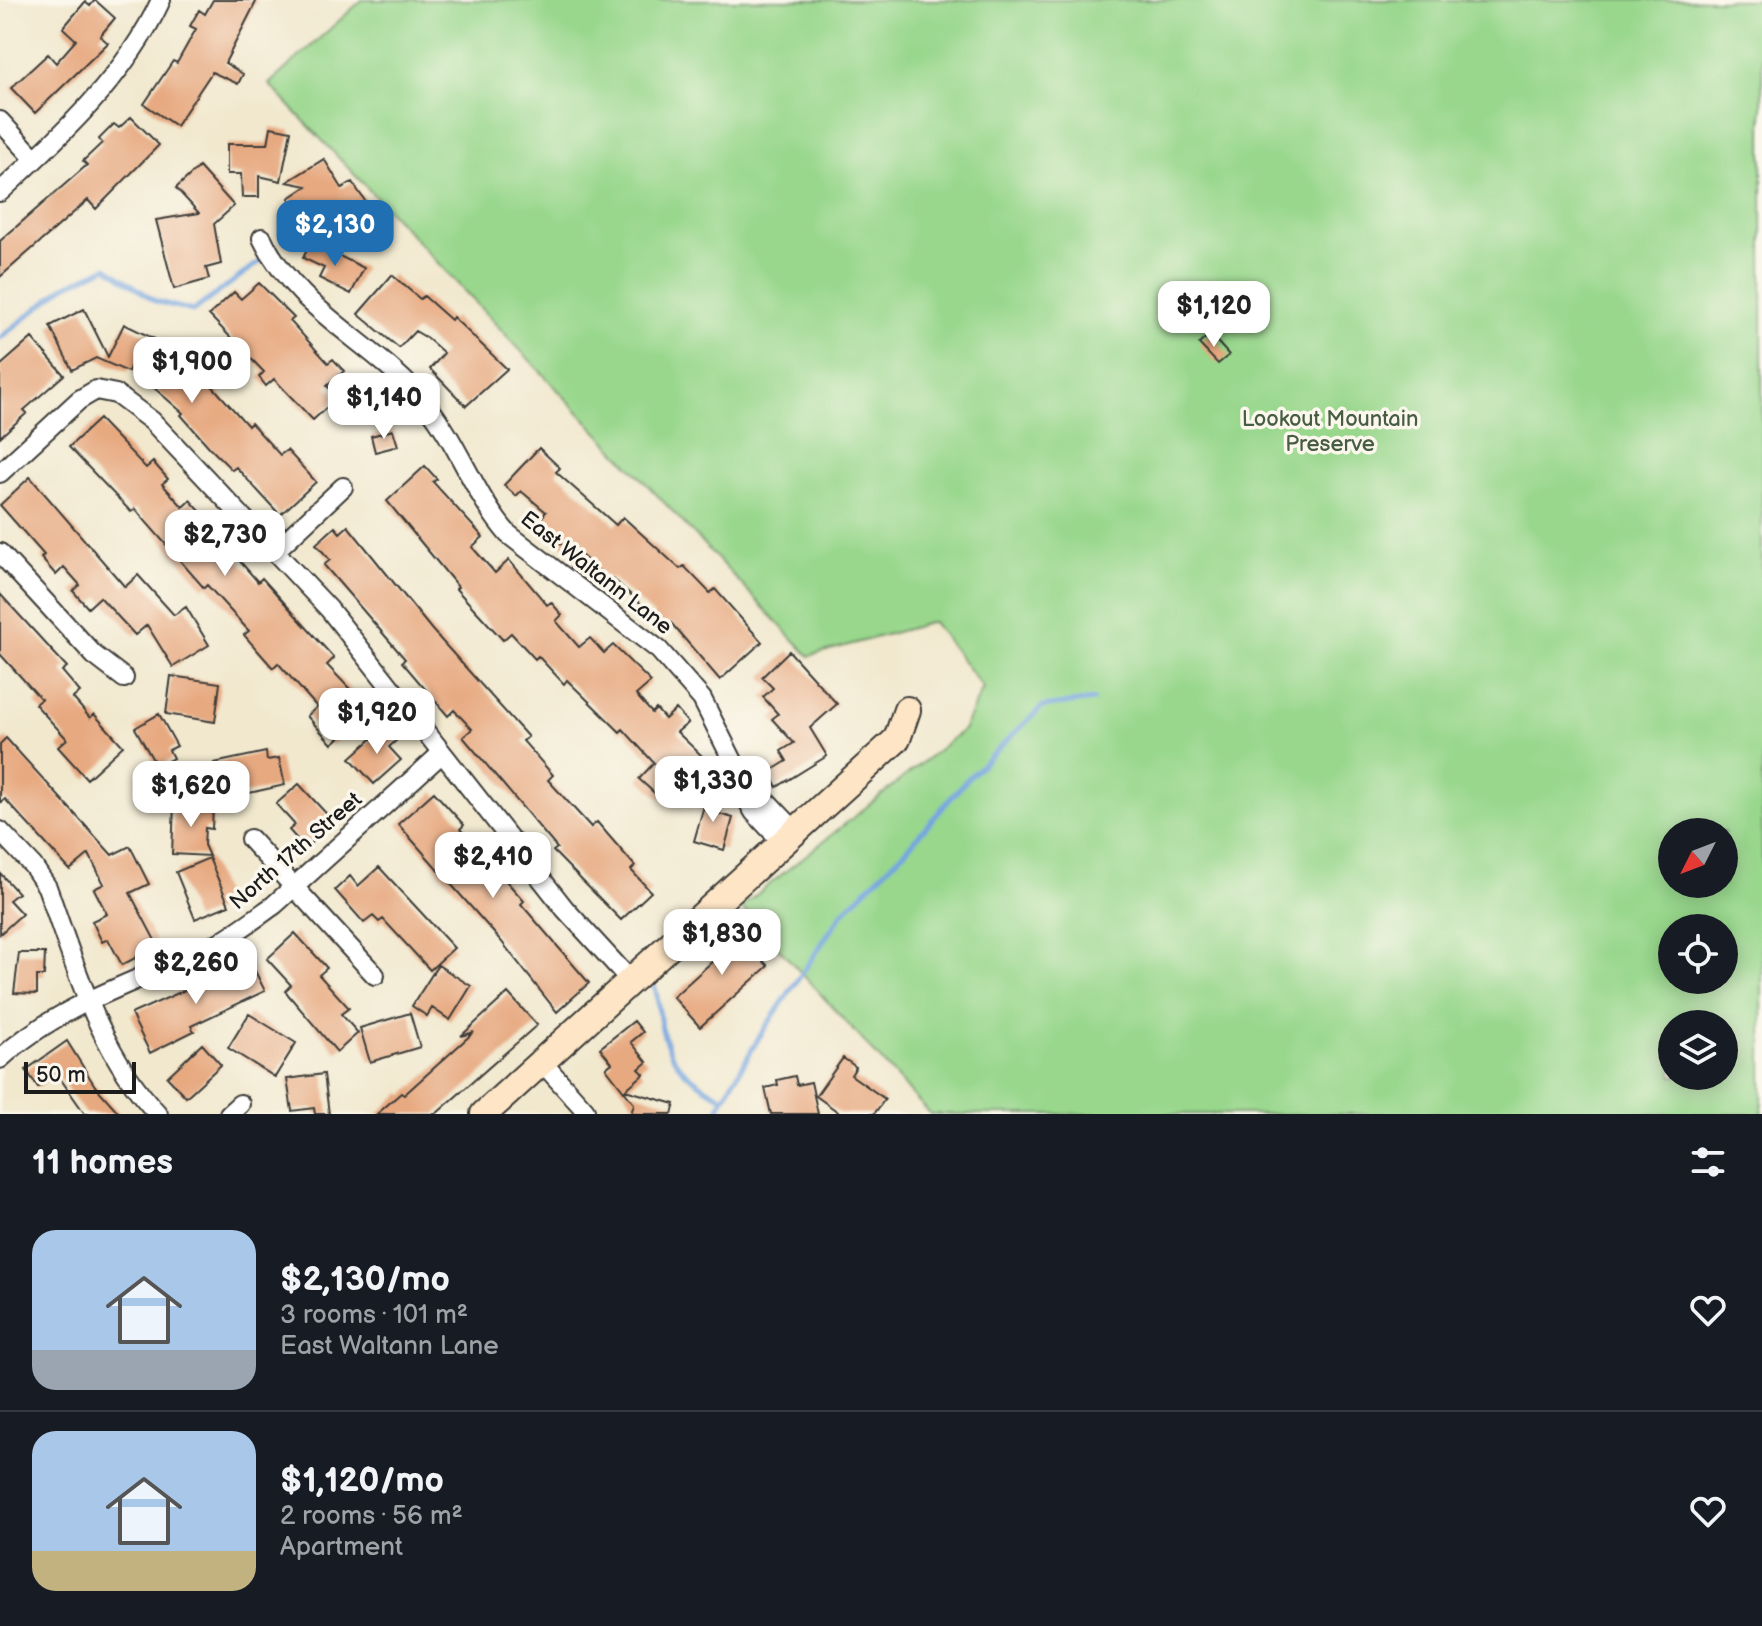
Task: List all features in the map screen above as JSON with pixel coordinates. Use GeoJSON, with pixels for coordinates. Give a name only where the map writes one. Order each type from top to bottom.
{"type":"FeatureCollection","features":[{"type":"Feature","properties":{"kind":"street"},"geometry":{"type":"LineString","coordinates":[[0,192],[103,88],[161,0]]}},
{"type":"Feature","properties":{"kind":"street"},"geometry":{"type":"LineString","coordinates":[[0,121],[35,159]]}},
{"type":"Feature","properties":{"kind":"street","name":"East Waltann Lane"},"geometry":{"type":"LineString","coordinates":[[262,238],[281,269],[325,316],[429,407],[489,512],[508,534],[659,650],[680,673],[716,723],[752,796],[781,829]]}},
{"type":"Feature","properties":{"kind":"street"},"geometry":{"type":"LineString","coordinates":[[0,473],[79,400],[96,390],[116,394],[152,421],[349,632],[565,909],[631,981]]}},
{"type":"Feature","properties":{"kind":"street"},"geometry":{"type":"LineString","coordinates":[[275,551],[343,487]]}},
{"type":"Feature","properties":{"kind":"street"},"geometry":{"type":"LineString","coordinates":[[0,553],[94,655],[124,678]]}},
{"type":"Feature","properties":{"kind":"street"},"geometry":{"type":"LineString","coordinates":[[484,1114],[631,981],[781,829],[897,739],[907,710]]}},
{"type":"Feature","properties":{"kind":"street","name":"North 17th Street"},"geometry":{"type":"LineString","coordinates":[[0,1059],[38,1029],[90,1001],[217,943],[274,905],[442,753]]}},
{"type":"Feature","properties":{"kind":"street"},"geometry":{"type":"LineString","coordinates":[[0,831],[33,866],[47,887],[90,1001],[120,1068],[158,1114]]}},
{"type":"Feature","properties":{"kind":"street"},"geometry":{"type":"LineString","coordinates":[[250,839],[375,975]]}},
{"type":"Feature","properties":{"kind":"street"},"geometry":{"type":"LineString","coordinates":[[542,1062],[585,1110]]}},
{"type":"Feature","properties":{"kind":"green space","name":"Lookout Mountain Preserve"},"geometry":{"type":"Polygon","coordinates":[[[362,0],[1762,0],[1762,1114],[930,1114],[741,907],[963,730],[983,688],[933,622],[809,656],[269,84],[362,0]]]}},
{"type":"Feature","properties":{"kind":"building"},"geometry":{"type":"Polygon","coordinates":[[[95,0],[115,18],[100,36],[108,43],[35,113],[11,88],[48,54],[56,63],[76,40],[63,28],[85,2],[90,6],[95,0]]]}},
{"type":"Feature","properties":{"kind":"building"},"geometry":{"type":"Polygon","coordinates":[[[213,0],[257,0],[225,63],[243,74],[238,84],[212,72],[176,126],[144,104],[173,61],[177,63],[196,29],[190,26],[199,10],[205,14],[213,0]]]}},
{"type":"Feature","properties":{"kind":"building"},"geometry":{"type":"Polygon","coordinates":[[[131,117],[159,145],[96,209],[88,200],[0,277],[0,241],[87,165],[83,161],[102,143],[99,139],[114,124],[119,128],[131,117]]]}},
{"type":"Feature","properties":{"kind":"building"},"geometry":{"type":"Polygon","coordinates":[[[271,127],[291,131],[281,181],[259,176],[259,197],[242,197],[241,174],[227,174],[227,144],[268,144],[271,127]]]}},
{"type":"Feature","properties":{"kind":"building"},"geometry":{"type":"Polygon","coordinates":[[[324,159],[342,188],[352,182],[370,208],[341,227],[333,215],[319,223],[307,205],[297,211],[289,198],[307,186],[287,182],[324,159]]]}},
{"type":"Feature","properties":{"kind":"building"},"geometry":{"type":"Polygon","coordinates":[[[199,167],[234,206],[214,224],[221,264],[206,268],[209,279],[174,289],[156,220],[199,213],[176,188],[199,167]]]}},
{"type":"Feature","properties":{"kind":"building"},"geometry":{"type":"Polygon","coordinates":[[[311,242],[364,268],[351,294],[319,278],[324,268],[303,258],[311,242]]]}},
{"type":"Feature","properties":{"kind":"building"},"geometry":{"type":"Polygon","coordinates":[[[392,275],[420,299],[424,296],[451,320],[453,317],[507,369],[466,406],[430,369],[444,353],[427,338],[415,331],[399,348],[358,314],[392,275]]]}},
{"type":"Feature","properties":{"kind":"building"},"geometry":{"type":"Polygon","coordinates":[[[259,283],[294,318],[290,321],[328,363],[333,359],[344,371],[327,386],[338,397],[313,420],[274,379],[266,386],[259,377],[264,372],[209,315],[234,292],[241,299],[259,283]]]}},
{"type":"Feature","properties":{"kind":"building"},"geometry":{"type":"Polygon","coordinates":[[[84,309],[108,357],[124,324],[175,349],[178,345],[211,374],[206,379],[248,426],[251,423],[280,455],[287,450],[316,482],[280,515],[236,467],[232,470],[210,448],[181,415],[183,413],[130,367],[128,372],[96,358],[72,370],[50,326],[84,309]]]}},
{"type":"Feature","properties":{"kind":"building"},"geometry":{"type":"Polygon","coordinates":[[[1210,334],[1229,355],[1218,364],[1199,344],[1210,334]]]}},
{"type":"Feature","properties":{"kind":"building"},"geometry":{"type":"Polygon","coordinates":[[[32,338],[64,375],[24,410],[27,413],[0,437],[0,366],[32,338]]]}},
{"type":"Feature","properties":{"kind":"building"},"geometry":{"type":"Polygon","coordinates":[[[99,419],[146,468],[153,462],[168,479],[162,484],[183,507],[190,500],[240,555],[237,558],[258,582],[262,578],[334,658],[327,665],[370,710],[332,744],[307,716],[317,707],[278,663],[273,668],[244,635],[249,631],[207,585],[204,588],[135,509],[131,512],[69,447],[99,419]]]}},
{"type":"Feature","properties":{"kind":"building"},"geometry":{"type":"Polygon","coordinates":[[[393,430],[398,446],[375,452],[371,436],[393,430]]]}},
{"type":"Feature","properties":{"kind":"building"},"geometry":{"type":"Polygon","coordinates":[[[539,448],[560,468],[556,472],[616,525],[623,517],[680,569],[684,566],[710,593],[715,589],[762,642],[720,680],[671,623],[664,629],[652,617],[654,615],[612,578],[610,580],[582,556],[579,559],[537,523],[546,512],[521,491],[516,496],[504,485],[539,448]]]}},
{"type":"Feature","properties":{"kind":"building"},"geometry":{"type":"Polygon","coordinates":[[[425,466],[437,479],[433,482],[483,537],[472,547],[495,573],[509,560],[547,605],[551,602],[562,615],[556,621],[579,647],[590,638],[604,653],[613,645],[651,682],[636,695],[652,713],[656,709],[665,719],[676,709],[688,723],[677,732],[702,756],[661,799],[639,779],[654,763],[623,729],[620,732],[567,680],[564,684],[511,633],[503,640],[456,589],[458,587],[387,501],[425,466]]]}},
{"type":"Feature","properties":{"kind":"building"},"geometry":{"type":"Polygon","coordinates":[[[30,477],[125,587],[138,575],[174,615],[186,607],[209,645],[173,667],[147,625],[135,635],[100,597],[88,608],[73,591],[80,585],[64,567],[56,575],[41,558],[44,555],[0,505],[30,477]]]}},
{"type":"Feature","properties":{"kind":"building"},"geometry":{"type":"Polygon","coordinates":[[[348,526],[432,630],[528,737],[523,741],[553,775],[548,780],[591,827],[597,822],[635,866],[631,870],[651,892],[621,920],[553,851],[557,848],[463,737],[472,729],[454,710],[448,716],[402,662],[405,659],[324,565],[330,560],[316,544],[335,527],[340,533],[348,526]]]}},
{"type":"Feature","properties":{"kind":"building"},"geometry":{"type":"Polygon","coordinates":[[[0,594],[67,667],[62,671],[80,692],[73,698],[90,718],[94,714],[123,746],[87,779],[58,747],[67,739],[35,704],[41,699],[0,654],[0,594]]]}},
{"type":"Feature","properties":{"kind":"building"},"geometry":{"type":"Polygon","coordinates":[[[789,651],[837,704],[810,728],[827,756],[777,787],[769,772],[787,761],[781,751],[794,743],[772,719],[778,714],[763,697],[773,688],[762,677],[789,651]]]}},
{"type":"Feature","properties":{"kind":"building"},"geometry":{"type":"Polygon","coordinates":[[[171,676],[220,683],[215,722],[166,714],[171,676]]]}},
{"type":"Feature","properties":{"kind":"building"},"geometry":{"type":"Polygon","coordinates":[[[159,714],[177,746],[169,750],[173,758],[157,767],[135,728],[159,714]]]}},
{"type":"Feature","properties":{"kind":"building"},"geometry":{"type":"Polygon","coordinates":[[[386,726],[398,739],[389,747],[401,760],[374,784],[350,758],[386,726]]]}},
{"type":"Feature","properties":{"kind":"building"},"geometry":{"type":"Polygon","coordinates":[[[6,738],[112,855],[130,846],[149,884],[130,893],[158,946],[122,965],[108,939],[102,942],[92,921],[107,914],[94,889],[104,884],[89,854],[70,870],[5,799],[0,803],[0,744],[6,738]]]}},
{"type":"Feature","properties":{"kind":"building"},"geometry":{"type":"Polygon","coordinates":[[[266,752],[267,760],[279,758],[285,785],[222,799],[214,763],[266,752]]]}},
{"type":"Feature","properties":{"kind":"building"},"geometry":{"type":"Polygon","coordinates":[[[299,784],[334,822],[305,848],[289,830],[295,825],[276,804],[299,784]]]}},
{"type":"Feature","properties":{"kind":"building"},"geometry":{"type":"Polygon","coordinates":[[[434,792],[464,825],[460,829],[524,901],[521,904],[589,983],[557,1012],[501,941],[398,824],[434,792]]]}},
{"type":"Feature","properties":{"kind":"building"},"geometry":{"type":"Polygon","coordinates":[[[708,792],[721,796],[716,813],[733,818],[724,850],[694,841],[708,792]]]}},
{"type":"Feature","properties":{"kind":"building"},"geometry":{"type":"Polygon","coordinates":[[[174,804],[213,805],[212,829],[205,828],[204,845],[209,856],[172,854],[174,804]]]}},
{"type":"Feature","properties":{"kind":"building"},"geometry":{"type":"Polygon","coordinates":[[[209,858],[229,905],[195,919],[176,872],[209,858]]]}},
{"type":"Feature","properties":{"kind":"building"},"geometry":{"type":"Polygon","coordinates":[[[379,867],[454,948],[430,970],[383,919],[379,922],[373,916],[364,923],[335,890],[350,876],[358,886],[379,867]]]}},
{"type":"Feature","properties":{"kind":"building"},"geometry":{"type":"Polygon","coordinates":[[[0,873],[18,893],[9,900],[22,914],[0,934],[0,873]]]}},
{"type":"Feature","properties":{"kind":"building"},"geometry":{"type":"Polygon","coordinates":[[[745,923],[759,939],[750,947],[768,966],[700,1027],[673,997],[714,960],[710,956],[745,923]]]}},
{"type":"Feature","properties":{"kind":"building"},"geometry":{"type":"Polygon","coordinates":[[[295,933],[327,968],[319,975],[349,1008],[341,1014],[358,1033],[337,1052],[285,991],[291,985],[267,959],[295,933]]]}},
{"type":"Feature","properties":{"kind":"building"},"geometry":{"type":"Polygon","coordinates":[[[19,953],[45,953],[44,976],[37,976],[37,994],[14,993],[19,953]]]}},
{"type":"Feature","properties":{"kind":"building"},"geometry":{"type":"Polygon","coordinates":[[[250,961],[265,991],[191,1026],[194,1031],[150,1053],[131,1014],[250,961]]]}},
{"type":"Feature","properties":{"kind":"building"},"geometry":{"type":"Polygon","coordinates":[[[438,965],[471,986],[450,1020],[432,1008],[427,1016],[412,1006],[438,965]]]}},
{"type":"Feature","properties":{"kind":"building"},"geometry":{"type":"Polygon","coordinates":[[[508,993],[537,1025],[436,1114],[377,1114],[401,1093],[404,1095],[474,1032],[461,1036],[508,993]]]}},
{"type":"Feature","properties":{"kind":"building"},"geometry":{"type":"Polygon","coordinates":[[[410,1013],[420,1047],[370,1062],[360,1028],[410,1013]]]}},
{"type":"Feature","properties":{"kind":"building"},"geometry":{"type":"Polygon","coordinates":[[[249,1014],[296,1043],[275,1077],[228,1048],[249,1014]]]}},
{"type":"Feature","properties":{"kind":"building"},"geometry":{"type":"Polygon","coordinates":[[[634,1021],[643,1032],[631,1042],[647,1062],[639,1069],[644,1074],[625,1090],[675,1104],[672,1114],[631,1114],[634,1104],[606,1068],[612,1063],[600,1048],[634,1021]]]}},
{"type":"Feature","properties":{"kind":"building"},"geometry":{"type":"Polygon","coordinates":[[[67,1041],[95,1086],[120,1114],[85,1114],[57,1074],[38,1087],[26,1070],[67,1041]]]}},
{"type":"Feature","properties":{"kind":"building"},"geometry":{"type":"Polygon","coordinates":[[[202,1044],[221,1065],[186,1097],[167,1077],[202,1044]]]}},
{"type":"Feature","properties":{"kind":"building"},"geometry":{"type":"Polygon","coordinates":[[[843,1058],[856,1067],[851,1075],[885,1099],[874,1114],[841,1114],[816,1096],[843,1058]]]}},
{"type":"Feature","properties":{"kind":"building"},"geometry":{"type":"Polygon","coordinates":[[[324,1074],[329,1114],[315,1114],[314,1108],[292,1111],[287,1079],[324,1074]]]}},
{"type":"Feature","properties":{"kind":"building"},"geometry":{"type":"Polygon","coordinates":[[[795,1076],[797,1085],[811,1082],[818,1114],[771,1114],[765,1088],[778,1085],[777,1080],[795,1076]]]}},
{"type":"Feature","properties":{"kind":"waterway"},"geometry":{"type":"LineString","coordinates":[[0,338],[64,287],[107,267],[155,301],[193,311],[269,255]]}},
{"type":"Feature","properties":{"kind":"waterway"},"geometry":{"type":"LineString","coordinates":[[715,1114],[758,1039],[843,912],[905,851],[969,777],[1042,707],[1093,700]]}},
{"type":"Feature","properties":{"kind":"waterway"},"geometry":{"type":"LineString","coordinates":[[648,977],[655,989],[662,1028],[671,1054],[686,1073],[722,1097]]}}]}
